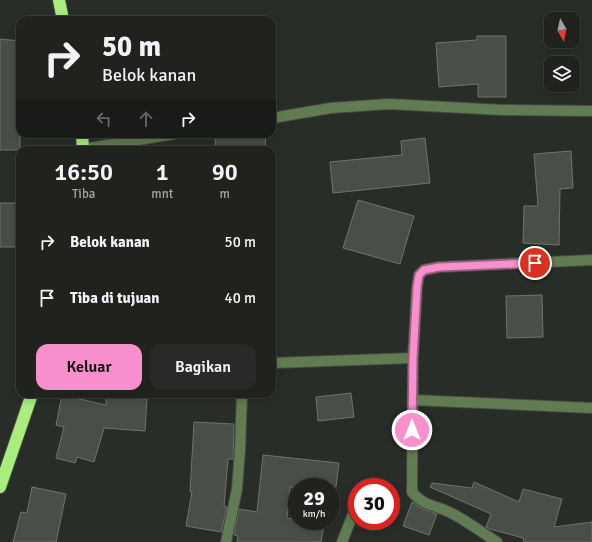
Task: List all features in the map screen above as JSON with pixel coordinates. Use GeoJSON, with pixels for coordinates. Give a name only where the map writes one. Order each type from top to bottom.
{"type":"FeatureCollection","features":[{"type":"Feature","properties":{"kind":"highway"},"geometry":{"type":"LineString","coordinates":[[59,0],[62,16]]}},
{"type":"Feature","properties":{"kind":"highway"},"geometry":{"type":"LineString","coordinates":[[0,488],[31,398]]}},
{"type":"Feature","properties":{"kind":"street"},"geometry":{"type":"LineString","coordinates":[[276,117],[331,108],[389,104],[503,110],[592,111]]}},
{"type":"Feature","properties":{"kind":"street"},"geometry":{"type":"LineString","coordinates":[[101,146],[150,138]]}},
{"type":"Feature","properties":{"kind":"street"},"geometry":{"type":"LineString","coordinates":[[497,542],[449,512],[425,504],[412,492],[413,358],[419,275],[424,270],[439,267],[592,260]]}},
{"type":"Feature","properties":{"kind":"street"},"geometry":{"type":"LineString","coordinates":[[276,363],[413,358]]}},
{"type":"Feature","properties":{"kind":"street"},"geometry":{"type":"LineString","coordinates":[[226,542],[237,489],[242,398]]}},
{"type":"Feature","properties":{"kind":"street"},"geometry":{"type":"LineString","coordinates":[[413,400],[592,408]]}},
{"type":"Feature","properties":{"kind":"street"},"geometry":{"type":"LineString","coordinates":[[342,542],[348,527]]}},
{"type":"Feature","properties":{"kind":"building"},"geometry":{"type":"Polygon","coordinates":[[[477,36],[506,36],[506,97],[478,97],[478,84],[439,87],[436,43],[477,40],[477,36]]]}},
{"type":"Feature","properties":{"kind":"building"},"geometry":{"type":"Polygon","coordinates":[[[0,39],[16,41],[16,138],[20,138],[20,146],[16,146],[16,150],[0,150],[0,39]]]}},
{"type":"Feature","properties":{"kind":"building"},"geometry":{"type":"Polygon","coordinates":[[[215,138],[265,138],[266,146],[216,146],[215,138]]]}},
{"type":"Feature","properties":{"kind":"building"},"geometry":{"type":"Polygon","coordinates":[[[425,138],[430,183],[333,193],[330,162],[402,155],[401,141],[425,138]]]}},
{"type":"Feature","properties":{"kind":"building"},"geometry":{"type":"Polygon","coordinates":[[[571,151],[573,188],[560,189],[559,245],[523,243],[524,206],[538,206],[534,154],[571,151]]]}},
{"type":"Feature","properties":{"kind":"building"},"geometry":{"type":"Polygon","coordinates":[[[358,200],[414,216],[400,264],[343,248],[358,200]]]}},
{"type":"Feature","properties":{"kind":"building"},"geometry":{"type":"Polygon","coordinates":[[[0,203],[16,203],[16,247],[0,247],[0,203]]]}},
{"type":"Feature","properties":{"kind":"building"},"geometry":{"type":"Polygon","coordinates":[[[542,295],[543,337],[507,338],[506,296],[542,295]]]}},
{"type":"Feature","properties":{"kind":"building"},"geometry":{"type":"Polygon","coordinates":[[[351,393],[354,417],[318,421],[316,397],[351,393]]]}},
{"type":"Feature","properties":{"kind":"building"},"geometry":{"type":"Polygon","coordinates":[[[61,398],[75,398],[106,405],[106,398],[147,399],[145,431],[104,428],[94,462],[77,457],[75,463],[56,458],[64,427],[56,425],[61,398]]]}},
{"type":"Feature","properties":{"kind":"building"},"geometry":{"type":"Polygon","coordinates":[[[194,422],[234,424],[233,459],[228,459],[224,506],[227,507],[221,532],[186,526],[192,492],[190,492],[194,422]]]}},
{"type":"Feature","properties":{"kind":"building"},"geometry":{"type":"Polygon","coordinates":[[[263,455],[339,463],[337,478],[288,478],[288,530],[323,530],[321,542],[237,542],[238,536],[234,535],[239,509],[257,512],[263,455]]]}},
{"type":"Feature","properties":{"kind":"building"},"geometry":{"type":"Polygon","coordinates":[[[474,482],[519,502],[523,489],[562,499],[554,527],[592,522],[592,542],[524,542],[523,538],[486,527],[491,514],[430,487],[432,483],[472,488],[474,482]]]}},
{"type":"Feature","properties":{"kind":"building"},"geometry":{"type":"Polygon","coordinates":[[[32,487],[66,494],[56,542],[13,542],[21,512],[27,513],[32,487]]]}},
{"type":"Feature","properties":{"kind":"building"},"geometry":{"type":"Polygon","coordinates":[[[412,502],[423,509],[437,514],[429,535],[403,526],[412,502]]]}},
{"type":"Feature","properties":{"kind":"route"},"geometry":{"type":"LineString","coordinates":[[412,430],[413,358],[419,275],[424,270],[439,267],[535,263]]}}]}
